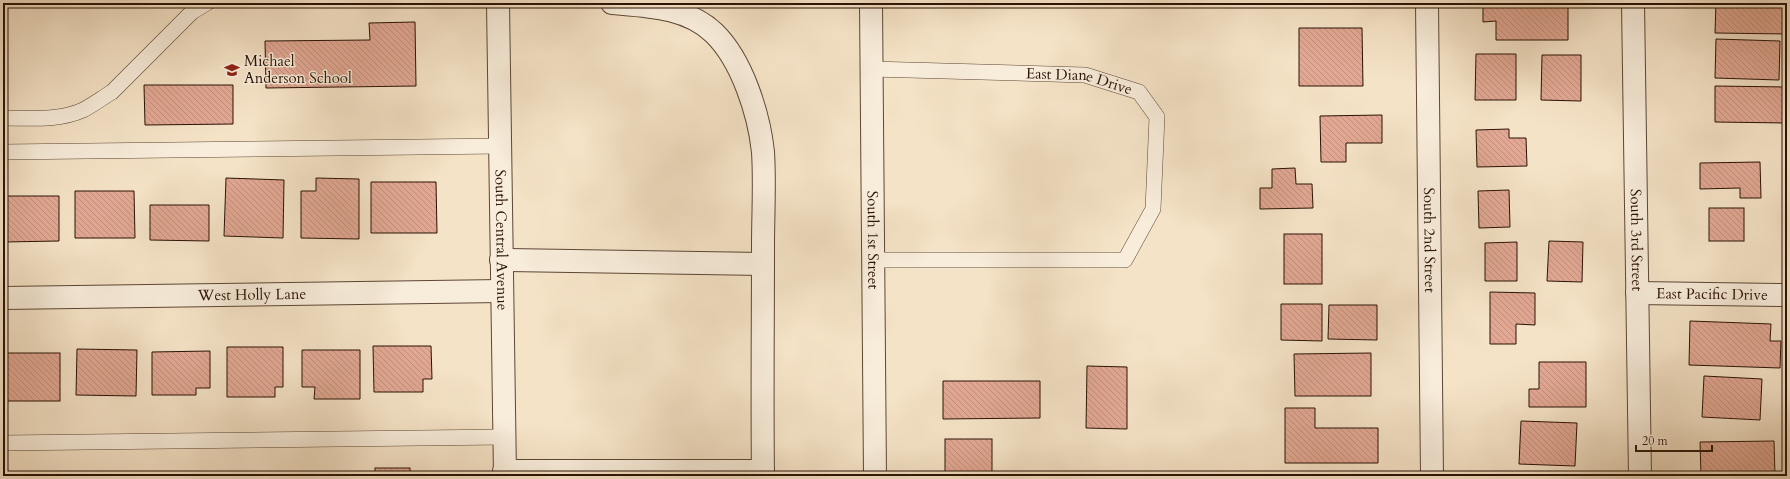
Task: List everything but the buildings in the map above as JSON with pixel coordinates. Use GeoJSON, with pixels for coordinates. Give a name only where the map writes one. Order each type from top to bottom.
{"type":"FeatureCollection","features":[{"type":"Feature","properties":{"kind":"street","name":"South Central Avenue"},"geometry":{"type":"LineString","coordinates":[[498,3],[504,474]]}},
{"type":"Feature","properties":{"kind":"street"},"geometry":{"type":"LineString","coordinates":[[504,474],[763,473],[763,152],[744,78],[733,58],[714,33],[693,18],[672,11],[648,6],[612,3]]}},
{"type":"Feature","properties":{"kind":"street","name":"South 1st Street"},"geometry":{"type":"LineString","coordinates":[[871,3],[875,476]]}},
{"type":"Feature","properties":{"kind":"street","name":"South 2nd Street"},"geometry":{"type":"LineString","coordinates":[[1427,3],[1432,476]]}},
{"type":"Feature","properties":{"kind":"street","name":"South 3rd Street"},"geometry":{"type":"LineString","coordinates":[[1633,3],[1640,476]]}},
{"type":"Feature","properties":{"kind":"street"},"geometry":{"type":"LineString","coordinates":[[501,260],[763,264]]}},
{"type":"Feature","properties":{"kind":"street","name":"West Holly Lane"},"geometry":{"type":"LineString","coordinates":[[3,298],[501,291]]}},
{"type":"Feature","properties":{"kind":"street","name":"East Pacific Drive"},"geometry":{"type":"LineString","coordinates":[[1637,293],[1787,295]]}},
{"type":"Feature","properties":{"kind":"lane"},"geometry":{"type":"LineString","coordinates":[[3,118],[45,118],[64,116],[82,110],[97,102],[112,92],[192,12],[207,3]]}},
{"type":"Feature","properties":{"kind":"lane","name":"East Diane Drive"},"geometry":{"type":"LineString","coordinates":[[871,69],[1085,75],[1139,92],[1158,117],[1153,209],[1125,260],[873,260]]}},
{"type":"Feature","properties":{"kind":"lane"},"geometry":{"type":"LineString","coordinates":[[3,152],[500,146]]}},
{"type":"Feature","properties":{"kind":"lane"},"geometry":{"type":"LineString","coordinates":[[3,443],[503,437]]}},
{"type":"Feature","properties":{"kind":"place","name":"Michael Anderson School"},"geometry":{"type":"Point","coordinates":[232,70]}}]}
